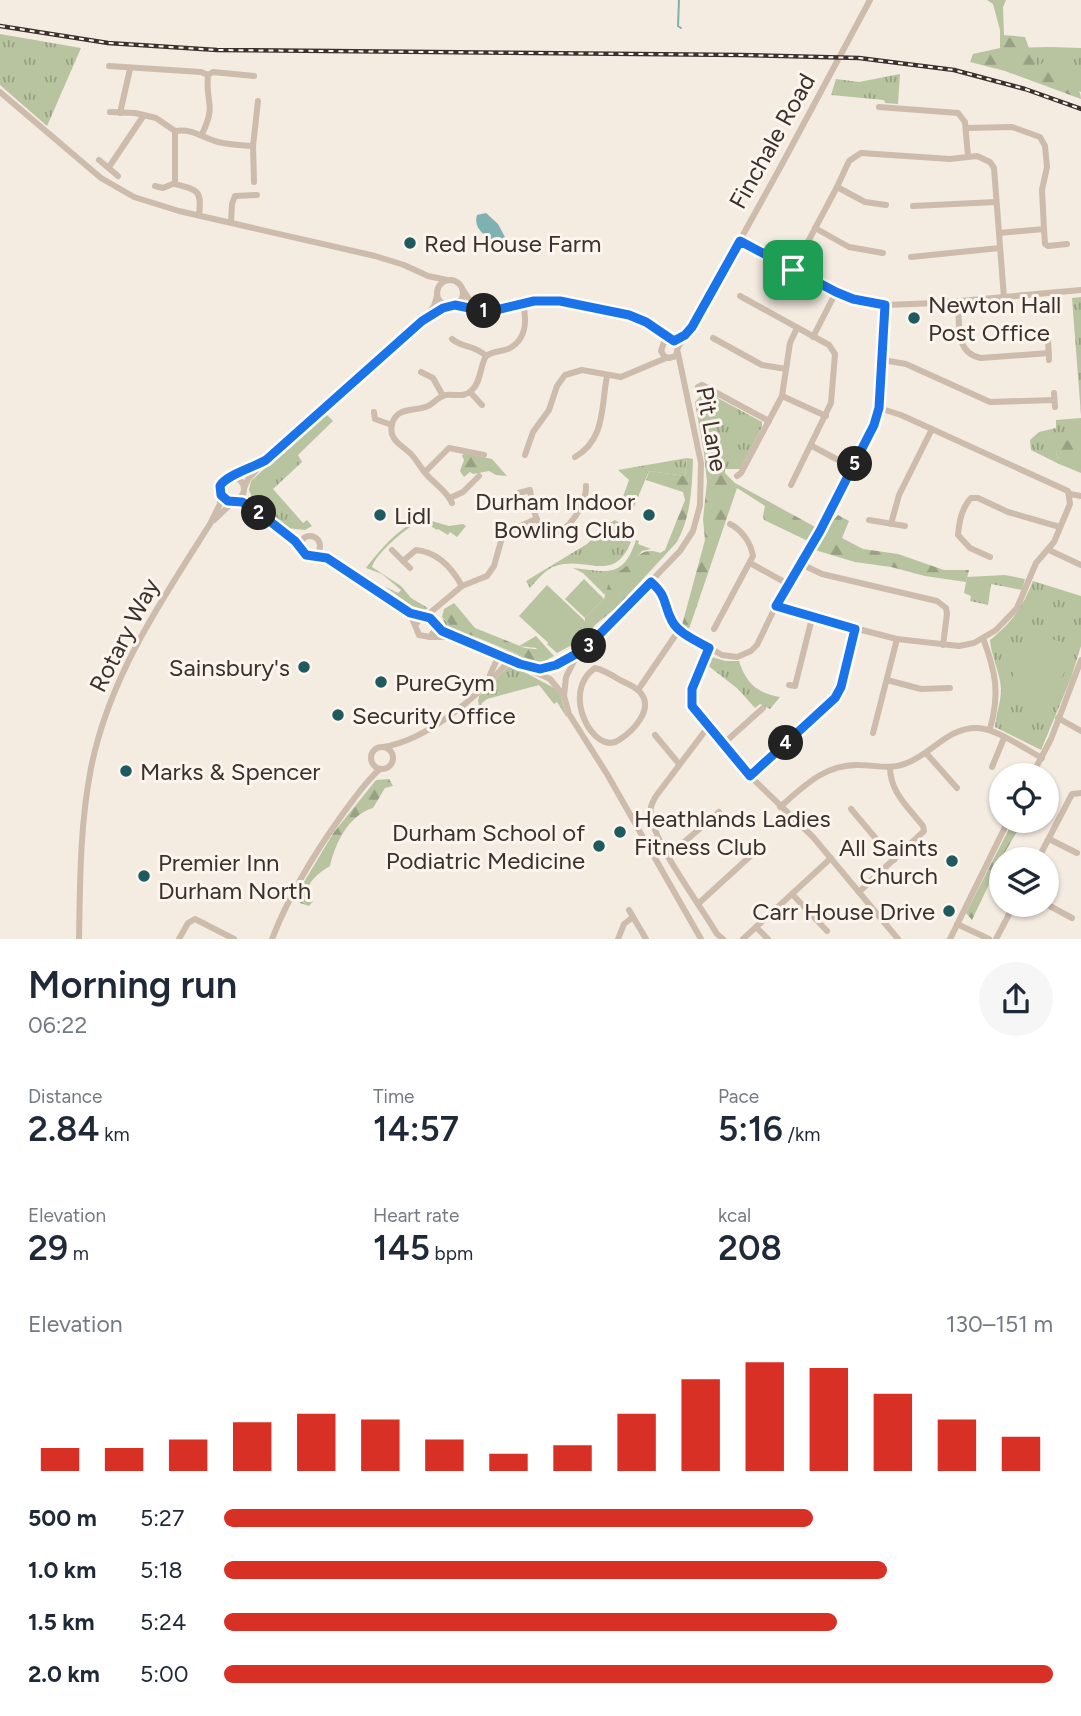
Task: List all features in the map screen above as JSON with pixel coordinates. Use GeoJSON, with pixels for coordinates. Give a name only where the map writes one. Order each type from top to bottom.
{"type":"FeatureCollection","features":[{"type":"Feature","properties":{"kind":"street","name":"Finchale Road"},"geometry":{"type":"LineString","coordinates":[[675,345],[685,335],[740,241],[870,0]]}},
{"type":"Feature","properties":{"kind":"street"},"geometry":{"type":"LineString","coordinates":[[109,66],[201,72],[208,75]]}},
{"type":"Feature","properties":{"kind":"street"},"geometry":{"type":"LineString","coordinates":[[120,113],[130,69]]}},
{"type":"Feature","properties":{"kind":"street"},"geometry":{"type":"LineString","coordinates":[[208,75],[213,72],[254,76]]}},
{"type":"Feature","properties":{"kind":"street"},"geometry":{"type":"LineString","coordinates":[[202,134],[211,116],[208,75]]}},
{"type":"Feature","properties":{"kind":"street"},"geometry":{"type":"LineString","coordinates":[[0,92],[86,166],[116,188],[153,204],[375,256],[428,276],[456,281],[471,302],[482,311]]}},
{"type":"Feature","properties":{"kind":"street"},"geometry":{"type":"LineString","coordinates":[[254,182],[253,146],[258,101]]}},
{"type":"Feature","properties":{"kind":"street"},"geometry":{"type":"LineString","coordinates":[[880,107],[958,113],[963,117],[966,128],[968,156]]}},
{"type":"Feature","properties":{"kind":"street"},"geometry":{"type":"LineString","coordinates":[[110,113],[144,115],[156,118],[175,131],[182,130],[202,134],[215,141],[253,146]]}},
{"type":"Feature","properties":{"kind":"street"},"geometry":{"type":"LineString","coordinates":[[109,167],[144,115]]}},
{"type":"Feature","properties":{"kind":"street"},"geometry":{"type":"LineString","coordinates":[[966,128],[1012,127],[1040,136],[1045,146],[1047,167],[1042,190],[1045,244],[1067,244]]}},
{"type":"Feature","properties":{"kind":"street"},"geometry":{"type":"LineString","coordinates":[[175,131],[175,183]]}},
{"type":"Feature","properties":{"kind":"street"},"geometry":{"type":"LineString","coordinates":[[793,270],[849,160],[861,153],[950,159],[977,156],[990,162],[993,168],[1004,298]]}},
{"type":"Feature","properties":{"kind":"street"},"geometry":{"type":"LineString","coordinates":[[99,160],[118,176]]}},
{"type":"Feature","properties":{"kind":"street"},"geometry":{"type":"LineString","coordinates":[[155,186],[163,188],[175,183],[195,190],[201,202],[199,215]]}},
{"type":"Feature","properties":{"kind":"street"},"geometry":{"type":"LineString","coordinates":[[837,187],[865,202],[886,205]]}},
{"type":"Feature","properties":{"kind":"street"},"geometry":{"type":"LineString","coordinates":[[232,222],[234,196],[257,195]]}},
{"type":"Feature","properties":{"kind":"street"},"geometry":{"type":"LineString","coordinates":[[913,206],[996,202]]}},
{"type":"Feature","properties":{"kind":"street"},"geometry":{"type":"LineString","coordinates":[[815,228],[849,247],[883,253]]}},
{"type":"Feature","properties":{"kind":"street"},"geometry":{"type":"LineString","coordinates":[[999,233],[1044,229]]}},
{"type":"Feature","properties":{"kind":"street"},"geometry":{"type":"LineString","coordinates":[[740,241],[836,292],[853,299],[885,305],[1004,298],[1081,290]]}},
{"type":"Feature","properties":{"kind":"street"},"geometry":{"type":"LineString","coordinates":[[911,257],[1000,248]]}},
{"type":"Feature","properties":{"kind":"street"},"geometry":{"type":"LineString","coordinates":[[428,276],[442,303],[482,311],[547,300],[583,304],[646,322],[675,345]]}},
{"type":"Feature","properties":{"kind":"street"},"geometry":{"type":"LineString","coordinates":[[234,501],[248,479],[266,460],[422,321],[434,306],[439,285],[447,280]]}},
{"type":"Feature","properties":{"kind":"street"},"geometry":{"type":"LineString","coordinates":[[422,321],[453,306],[462,299],[463,290]]}},
{"type":"Feature","properties":{"kind":"street"},"geometry":{"type":"LineString","coordinates":[[813,337],[836,292]]}},
{"type":"Feature","properties":{"kind":"street"},"geometry":{"type":"LineString","coordinates":[[740,296],[829,345],[835,354],[834,390],[826,416],[791,485]]}},
{"type":"Feature","properties":{"kind":"street"},"geometry":{"type":"LineString","coordinates":[[958,301],[961,343],[971,356],[1049,356],[1048,338]]}},
{"type":"Feature","properties":{"kind":"street"},"geometry":{"type":"LineString","coordinates":[[486,356],[509,348],[520,339],[526,322],[523,303]]}},
{"type":"Feature","properties":{"kind":"street"},"geometry":{"type":"LineString","coordinates":[[651,582],[663,594],[670,618],[679,630],[709,648],[730,657],[737,657],[757,645],[871,433],[879,408],[885,305]]}},
{"type":"Feature","properties":{"kind":"street"},"geometry":{"type":"LineString","coordinates":[[737,476],[782,396],[790,343],[797,328]]}},
{"type":"Feature","properties":{"kind":"street"},"geometry":{"type":"LineString","coordinates":[[655,330],[661,349],[681,371]]}},
{"type":"Feature","properties":{"kind":"street"},"geometry":{"type":"LineString","coordinates":[[713,338],[762,365],[786,369]]}},
{"type":"Feature","properties":{"kind":"street"},"geometry":{"type":"LineString","coordinates":[[452,339],[456,346],[476,348],[486,356]]}},
{"type":"Feature","properties":{"kind":"street"},"geometry":{"type":"LineString","coordinates":[[651,363],[664,342],[675,345]]}},
{"type":"Feature","properties":{"kind":"street"},"geometry":{"type":"LineString","coordinates":[[526,455],[533,432],[549,410],[563,377],[582,370],[607,376],[628,376],[651,363],[668,358],[675,345]]}},
{"type":"Feature","properties":{"kind":"street","name":"Pit Lane"},"geometry":{"type":"LineString","coordinates":[[577,655],[591,644],[687,542],[697,521],[701,463],[675,345]]}},
{"type":"Feature","properties":{"kind":"street"},"geometry":{"type":"LineString","coordinates":[[479,476],[451,500],[412,454],[397,443],[392,425],[401,412],[424,407],[443,396],[458,396],[470,392],[477,384],[486,356]]}},
{"type":"Feature","properties":{"kind":"street"},"geometry":{"type":"LineString","coordinates":[[883,360],[906,365],[990,402],[1054,400]]}},
{"type":"Feature","properties":{"kind":"street"},"geometry":{"type":"LineString","coordinates":[[421,372],[430,372],[443,396]]}},
{"type":"Feature","properties":{"kind":"street"},"geometry":{"type":"LineString","coordinates":[[575,457],[595,438],[602,422],[607,376]]}},
{"type":"Feature","properties":{"kind":"street"},"geometry":{"type":"LineString","coordinates":[[698,387],[702,385],[769,421]]}},
{"type":"Feature","properties":{"kind":"street"},"geometry":{"type":"LineString","coordinates":[[470,392],[482,405]]}},
{"type":"Feature","properties":{"kind":"street"},"geometry":{"type":"LineString","coordinates":[[782,396],[826,416]]}},
{"type":"Feature","properties":{"kind":"street"},"geometry":{"type":"LineString","coordinates":[[776,606],[812,618],[897,639],[959,646],[984,638],[1003,624],[1013,613],[1024,593],[1036,563],[1049,550],[1070,504],[1069,494],[1064,488],[901,415],[879,408]]}},
{"type":"Feature","properties":{"kind":"street"},"geometry":{"type":"LineString","coordinates":[[373,418],[392,425]]}},
{"type":"Feature","properties":{"kind":"street"},"geometry":{"type":"LineString","coordinates":[[891,524],[899,495],[932,429]]}},
{"type":"Feature","properties":{"kind":"street"},"geometry":{"type":"LineString","coordinates":[[595,438],[603,444]]}},
{"type":"Feature","properties":{"kind":"street"},"geometry":{"type":"LineString","coordinates":[[447,439],[449,448]]}},
{"type":"Feature","properties":{"kind":"street"},"geometry":{"type":"LineString","coordinates":[[812,446],[853,468]]}},
{"type":"Feature","properties":{"kind":"street"},"geometry":{"type":"LineString","coordinates":[[425,472],[449,448]]}},
{"type":"Feature","properties":{"kind":"street"},"geometry":{"type":"LineString","coordinates":[[449,448],[484,455]]}},
{"type":"Feature","properties":{"kind":"street"},"geometry":{"type":"LineString","coordinates":[[266,460],[226,478],[220,486],[221,495],[224,499],[253,508],[288,535],[300,546],[303,553],[327,558],[410,613],[430,618],[435,625],[455,637],[520,664],[552,681],[561,682],[577,655]]}},
{"type":"Feature","properties":{"kind":"street"},"geometry":{"type":"LineString","coordinates":[[230,477],[238,478],[253,508]]}},
{"type":"Feature","properties":{"kind":"street"},"geometry":{"type":"LineString","coordinates":[[519,493],[530,491],[536,519],[550,532],[563,530],[581,508],[587,489]]}},
{"type":"Feature","properties":{"kind":"street"},"geometry":{"type":"LineString","coordinates":[[1069,494],[1081,496]]}},
{"type":"Feature","properties":{"kind":"street","name":"Rotary Way"},"geometry":{"type":"LineString","coordinates":[[79,939],[85,806],[92,765],[106,713],[136,643],[210,524],[220,504],[221,495]]}},
{"type":"Feature","properties":{"kind":"street"},"geometry":{"type":"LineString","coordinates":[[990,557],[970,548],[958,535],[958,525],[971,498],[978,498],[1008,512],[1060,527]]}},
{"type":"Feature","properties":{"kind":"street","name":"Rotary Way"},"geometry":{"type":"LineString","coordinates":[[210,524],[234,501]]}},
{"type":"Feature","properties":{"kind":"street"},"geometry":{"type":"LineString","coordinates":[[415,625],[462,586],[482,579],[491,571],[503,534],[536,519]]}},
{"type":"Feature","properties":{"kind":"street"},"geometry":{"type":"LineString","coordinates":[[869,520],[905,526]]}},
{"type":"Feature","properties":{"kind":"street"},"geometry":{"type":"LineString","coordinates":[[714,629],[752,556],[741,531],[730,524]]}},
{"type":"Feature","properties":{"kind":"street"},"geometry":{"type":"LineString","coordinates":[[288,535],[316,537],[327,558]]}},
{"type":"Feature","properties":{"kind":"street"},"geometry":{"type":"LineString","coordinates":[[300,546],[306,537]]}},
{"type":"Feature","properties":{"kind":"street"},"geometry":{"type":"LineString","coordinates":[[313,556],[321,545]]}},
{"type":"Feature","properties":{"kind":"street"},"geometry":{"type":"LineString","coordinates":[[392,550],[410,568]]}},
{"type":"Feature","properties":{"kind":"street"},"geometry":{"type":"LineString","coordinates":[[403,561],[415,550],[434,555],[447,565],[462,586]]}},
{"type":"Feature","properties":{"kind":"street"},"geometry":{"type":"LineString","coordinates":[[1049,550],[1081,565]]}},
{"type":"Feature","properties":{"kind":"street"},"geometry":{"type":"LineString","coordinates":[[750,563],[788,584]]}},
{"type":"Feature","properties":{"kind":"street"},"geometry":{"type":"LineString","coordinates":[[801,564],[822,574],[937,601],[946,607],[947,614],[943,645]]}},
{"type":"Feature","properties":{"kind":"street"},"geometry":{"type":"LineString","coordinates":[[430,636],[434,633],[439,607]]}},
{"type":"Feature","properties":{"kind":"street"},"geometry":{"type":"LineString","coordinates":[[410,613],[419,635],[455,637]]}},
{"type":"Feature","properties":{"kind":"street"},"geometry":{"type":"LineString","coordinates":[[789,685],[795,686],[812,618]]}},
{"type":"Feature","properties":{"kind":"street"},"geometry":{"type":"LineString","coordinates":[[750,776],[835,698],[841,687],[855,629]]}},
{"type":"Feature","properties":{"kind":"street"},"geometry":{"type":"LineString","coordinates":[[638,690],[679,630]]}},
{"type":"Feature","properties":{"kind":"street"},"geometry":{"type":"LineString","coordinates":[[984,638],[996,682],[996,708],[990,729]]}},
{"type":"Feature","properties":{"kind":"street"},"geometry":{"type":"LineString","coordinates":[[873,733],[897,639]]}},
{"type":"Feature","properties":{"kind":"street"},"geometry":{"type":"LineString","coordinates":[[709,648],[691,698],[692,706],[750,776],[813,837],[898,939]]}},
{"type":"Feature","properties":{"kind":"street"},"geometry":{"type":"LineString","coordinates":[[483,685],[493,671],[499,655]]}},
{"type":"Feature","properties":{"kind":"street"},"geometry":{"type":"LineString","coordinates":[[520,664],[540,669],[577,655]]}},
{"type":"Feature","properties":{"kind":"street"},"geometry":{"type":"LineString","coordinates":[[272,939],[284,908],[305,868],[363,786],[380,769],[388,767],[398,749],[433,728],[510,660]]}},
{"type":"Feature","properties":{"kind":"street"},"geometry":{"type":"LineString","coordinates":[[1039,763],[1081,660]]}},
{"type":"Feature","properties":{"kind":"street"},"geometry":{"type":"LineString","coordinates":[[555,665],[564,668],[564,696]]}},
{"type":"Feature","properties":{"kind":"street"},"geometry":{"type":"LineString","coordinates":[[555,665],[548,672],[564,696],[572,721],[607,774],[701,939]]}},
{"type":"Feature","properties":{"kind":"street"},"geometry":{"type":"LineString","coordinates":[[599,668],[638,690],[645,705],[640,719],[618,741],[612,744],[604,742],[585,722],[578,697],[579,690],[591,670],[599,668]]}},
{"type":"Feature","properties":{"kind":"street"},"geometry":{"type":"LineString","coordinates":[[887,680],[921,689],[950,688]]}},
{"type":"Feature","properties":{"kind":"street"},"geometry":{"type":"LineString","coordinates":[[723,744],[763,708]]}},
{"type":"Feature","properties":{"kind":"street"},"geometry":{"type":"LineString","coordinates":[[1058,718],[1081,731]]}},
{"type":"Feature","properties":{"kind":"street"},"geometry":{"type":"LineString","coordinates":[[708,727],[651,805],[650,816],[668,856],[717,934],[723,939]]}},
{"type":"Feature","properties":{"kind":"street"},"geometry":{"type":"LineString","coordinates":[[780,807],[812,779],[835,767],[890,767],[905,764],[954,733],[967,729],[990,729],[1042,758]]}},
{"type":"Feature","properties":{"kind":"street"},"geometry":{"type":"LineString","coordinates":[[655,735],[679,764]]}},
{"type":"Feature","properties":{"kind":"street"},"geometry":{"type":"LineString","coordinates":[[994,763],[1004,738]]}},
{"type":"Feature","properties":{"kind":"street"},"geometry":{"type":"LineString","coordinates":[[363,786],[372,763],[372,752],[408,742]]}},
{"type":"Feature","properties":{"kind":"street"},"geometry":{"type":"LineString","coordinates":[[383,747],[390,751],[393,759]]}},
{"type":"Feature","properties":{"kind":"street"},"geometry":{"type":"LineString","coordinates":[[926,753],[957,788]]}},
{"type":"Feature","properties":{"kind":"street"},"geometry":{"type":"LineString","coordinates":[[372,763],[380,769]]}},
{"type":"Feature","properties":{"kind":"street"},"geometry":{"type":"LineString","coordinates":[[859,892],[924,831],[923,826],[895,791],[890,781],[890,767]]}},
{"type":"Feature","properties":{"kind":"street"},"geometry":{"type":"LineString","coordinates":[[1045,847],[1072,794],[1081,793]]}},
{"type":"Feature","properties":{"kind":"street"},"geometry":{"type":"LineString","coordinates":[[851,809],[894,860]]}},
{"type":"Feature","properties":{"kind":"street"},"geometry":{"type":"LineString","coordinates":[[668,856],[719,812]]}},
{"type":"Feature","properties":{"kind":"street"},"geometry":{"type":"LineString","coordinates":[[950,939],[1002,833]]}},
{"type":"Feature","properties":{"kind":"street"},"geometry":{"type":"LineString","coordinates":[[1049,839],[1077,853]]}},
{"type":"Feature","properties":{"kind":"street"},"geometry":{"type":"LineString","coordinates":[[699,903],[757,850]]}},
{"type":"Feature","properties":{"kind":"street"},"geometry":{"type":"LineString","coordinates":[[743,939],[831,859]]}},
{"type":"Feature","properties":{"kind":"street"},"geometry":{"type":"LineString","coordinates":[[792,894],[827,931]]}},
{"type":"Feature","properties":{"kind":"street"},"geometry":{"type":"LineString","coordinates":[[629,910],[646,939]]}},
{"type":"Feature","properties":{"kind":"street"},"geometry":{"type":"LineString","coordinates":[[1059,911],[1072,918]]}},
{"type":"Feature","properties":{"kind":"street"},"geometry":{"type":"LineString","coordinates":[[996,939],[1008,917]]}},
{"type":"Feature","properties":{"kind":"street"},"geometry":{"type":"LineString","coordinates":[[618,939],[624,925],[633,918]]}},
{"type":"Feature","properties":{"kind":"street"},"geometry":{"type":"LineString","coordinates":[[179,939],[188,923],[195,919],[234,939]]}},
{"type":"Feature","properties":{"kind":"street"},"geometry":{"type":"LineString","coordinates":[[957,924],[989,939]]}},
{"type":"Feature","properties":{"kind":"street"},"geometry":{"type":"LineString","coordinates":[[756,927],[768,939]]}},
{"type":"Feature","properties":{"kind":"green space"},"geometry":{"type":"Polygon","coordinates":[[[987,0],[1006,0],[1003,7],[1004,35],[1025,37],[1035,65],[1040,65],[1055,51],[1057,57],[1051,67],[1075,84],[1081,99],[1005,71],[970,62],[973,54],[1000,48],[1000,30],[993,4],[987,0]]]}},
{"type":"Feature","properties":{"kind":"green space"},"geometry":{"type":"Polygon","coordinates":[[[0,34],[81,48],[47,126],[0,85],[0,34]]]}},
{"type":"Feature","properties":{"kind":"green space"},"geometry":{"type":"Polygon","coordinates":[[[1007,48],[1081,48],[1081,92],[1017,60],[1007,48]]]}},
{"type":"Feature","properties":{"kind":"green space"},"geometry":{"type":"Polygon","coordinates":[[[900,74],[898,104],[885,103],[884,100],[831,95],[836,79],[859,82],[900,74]]]}},
{"type":"Feature","properties":{"kind":"green space"},"geometry":{"type":"Polygon","coordinates":[[[1081,297],[1081,415],[1072,298],[1081,297]]]}},
{"type":"Feature","properties":{"kind":"green space"},"geometry":{"type":"Polygon","coordinates":[[[705,391],[762,422],[762,427],[740,469],[725,469],[704,453],[695,402],[705,391]]]}},
{"type":"Feature","properties":{"kind":"green space"},"geometry":{"type":"Polygon","coordinates":[[[325,413],[333,421],[298,455],[302,462],[273,489],[303,523],[307,520],[312,526],[305,530],[287,528],[252,497],[249,490],[251,481],[325,413]]]}},
{"type":"Feature","properties":{"kind":"green space"},"geometry":{"type":"Polygon","coordinates":[[[1081,418],[1081,436],[1056,452],[1059,464],[1031,450],[1030,440],[1039,432],[1056,428],[1056,420],[1081,418]]]}},
{"type":"Feature","properties":{"kind":"green space"},"geometry":{"type":"Polygon","coordinates":[[[1081,436],[1081,473],[1059,464],[1056,452],[1061,443],[1081,436]]]}},
{"type":"Feature","properties":{"kind":"green space"},"geometry":{"type":"Polygon","coordinates":[[[464,453],[492,459],[507,476],[489,471],[473,474],[470,472],[464,477],[460,471],[464,453]]]}},
{"type":"Feature","properties":{"kind":"green space"},"geometry":{"type":"Polygon","coordinates":[[[704,453],[725,469],[725,473],[735,483],[817,528],[810,542],[764,520],[765,506],[737,488],[689,629],[682,625],[705,540],[703,519],[707,482],[704,453]]]}},
{"type":"Feature","properties":{"kind":"green space"},"geometry":{"type":"Polygon","coordinates":[[[687,458],[685,476],[649,471],[633,509],[625,506],[622,510],[619,508],[629,480],[618,470],[687,458]]]}},
{"type":"Feature","properties":{"kind":"green space"},"geometry":{"type":"Polygon","coordinates":[[[687,458],[693,459],[691,491],[688,512],[677,542],[585,638],[557,653],[547,644],[556,635],[585,621],[604,599],[611,575],[625,568],[640,554],[652,551],[660,553],[665,550],[685,500],[683,492],[646,480],[649,471],[685,476],[687,458]]]}},
{"type":"Feature","properties":{"kind":"green space"},"geometry":{"type":"Polygon","coordinates":[[[838,515],[849,521],[842,538],[863,549],[898,554],[944,570],[969,570],[966,582],[855,562],[815,550],[838,515]]]}},
{"type":"Feature","properties":{"kind":"green space"},"geometry":{"type":"Polygon","coordinates":[[[425,519],[449,526],[466,526],[457,537],[450,532],[448,535],[424,524],[416,524],[391,543],[378,556],[372,567],[401,586],[411,598],[428,608],[424,611],[412,606],[384,586],[398,593],[401,590],[382,574],[366,568],[400,531],[425,519]]]}},
{"type":"Feature","properties":{"kind":"green space"},"geometry":{"type":"Polygon","coordinates":[[[615,520],[625,536],[623,539],[631,542],[624,555],[616,562],[607,566],[555,566],[530,588],[526,581],[587,544],[615,520]]]}},
{"type":"Feature","properties":{"kind":"green space"},"geometry":{"type":"Polygon","coordinates":[[[636,540],[639,541],[638,544],[651,549],[642,551],[608,588],[605,595],[583,573],[573,568],[604,571],[619,567],[631,553],[636,540]]]}},
{"type":"Feature","properties":{"kind":"green space"},"geometry":{"type":"Polygon","coordinates":[[[1005,575],[1025,579],[1022,590],[991,584],[988,605],[970,601],[971,596],[964,593],[967,577],[1005,575]]]}},
{"type":"Feature","properties":{"kind":"green space"},"geometry":{"type":"Polygon","coordinates":[[[584,579],[604,599],[585,618],[565,599],[584,579]]]}},
{"type":"Feature","properties":{"kind":"green space"},"geometry":{"type":"Polygon","coordinates":[[[1033,581],[1081,596],[1081,646],[1071,678],[1041,750],[995,727],[1001,689],[990,640],[1016,614],[1033,581]]]}},
{"type":"Feature","properties":{"kind":"green space"},"geometry":{"type":"Polygon","coordinates":[[[547,585],[585,621],[567,641],[555,649],[519,616],[547,585]]]}},
{"type":"Feature","properties":{"kind":"green space"},"geometry":{"type":"Polygon","coordinates":[[[454,603],[475,628],[525,648],[544,650],[548,654],[546,659],[532,660],[454,628],[442,617],[444,609],[454,603]]]}},
{"type":"Feature","properties":{"kind":"green space"},"geometry":{"type":"Polygon","coordinates":[[[442,617],[457,628],[496,646],[530,659],[545,659],[536,648],[519,646],[536,636],[554,656],[539,664],[527,660],[449,628],[442,617]]]}},
{"type":"Feature","properties":{"kind":"green space"},"geometry":{"type":"Polygon","coordinates":[[[1028,631],[1073,646],[1051,711],[1006,696],[1028,631]]]}},
{"type":"Feature","properties":{"kind":"green space"},"geometry":{"type":"Polygon","coordinates":[[[712,657],[739,661],[754,686],[765,693],[780,697],[770,709],[760,704],[755,708],[738,689],[706,664],[712,657]]]}},
{"type":"Feature","properties":{"kind":"green space"},"geometry":{"type":"Polygon","coordinates":[[[508,667],[515,667],[560,693],[567,718],[557,702],[554,704],[539,685],[487,699],[480,710],[479,696],[508,667]]]}},
{"type":"Feature","properties":{"kind":"green space"},"geometry":{"type":"Polygon","coordinates":[[[389,779],[393,786],[385,788],[373,808],[350,823],[339,839],[330,866],[311,882],[305,897],[313,901],[309,906],[300,903],[298,892],[334,832],[376,780],[389,779]]]}},
{"type":"Feature","properties":{"kind":"green space"},"geometry":{"type":"Polygon","coordinates":[[[1007,833],[1016,833],[1008,847],[1000,847],[1007,833]]]}},
{"type":"Feature","properties":{"kind":"green space"},"geometry":{"type":"Polygon","coordinates":[[[989,868],[989,884],[972,920],[966,913],[989,868]]]}},
{"type":"Feature","properties":{"kind":"water"},"geometry":{"type":"Polygon","coordinates":[[[486,213],[498,224],[506,239],[503,242],[488,237],[477,225],[477,215],[486,213]]]}},
{"type":"Feature","properties":{"kind":"waterway"},"geometry":{"type":"LineString","coordinates":[[679,0],[678,26],[681,28]]}},
{"type":"Feature","properties":{"kind":"railway"},"geometry":{"type":"LineString","coordinates":[[0,26],[108,43],[217,50],[859,58],[954,70],[1025,89],[1081,109]]}},
{"type":"Feature","properties":{"kind":"place","name":"Red House Farm"},"geometry":{"type":"Point","coordinates":[410,243]}},
{"type":"Feature","properties":{"kind":"place","name":"Newton Hall Post Office"},"geometry":{"type":"Point","coordinates":[914,318]}},
{"type":"Feature","properties":{"kind":"place","name":"Lidl"},"geometry":{"type":"Point","coordinates":[380,515]}},
{"type":"Feature","properties":{"kind":"place","name":"Durham Indoor Bowling Club"},"geometry":{"type":"Point","coordinates":[649,515]}},
{"type":"Feature","properties":{"kind":"place","name":"Sainsbury's"},"geometry":{"type":"Point","coordinates":[304,667]}},
{"type":"Feature","properties":{"kind":"place","name":"PureGym"},"geometry":{"type":"Point","coordinates":[381,682]}},
{"type":"Feature","properties":{"kind":"place","name":"Security Office"},"geometry":{"type":"Point","coordinates":[338,715]}},
{"type":"Feature","properties":{"kind":"place","name":"Marks & Spencer"},"geometry":{"type":"Point","coordinates":[126,771]}},
{"type":"Feature","properties":{"kind":"place","name":"Heathlands Ladies Fitness Club"},"geometry":{"type":"Point","coordinates":[620,832]}},
{"type":"Feature","properties":{"kind":"place","name":"Durham School of Podiatric Medicine"},"geometry":{"type":"Point","coordinates":[599,846]}},
{"type":"Feature","properties":{"kind":"place","name":"All Saints Church"},"geometry":{"type":"Point","coordinates":[952,861]}},
{"type":"Feature","properties":{"kind":"place","name":"Premier Inn Durham North"},"geometry":{"type":"Point","coordinates":[144,876]}},
{"type":"Feature","properties":{"kind":"place","name":"Carr House Drive"},"geometry":{"type":"Point","coordinates":[949,911]}},
{"type":"Feature","properties":{"kind":"route"},"geometry":{"type":"LineString","coordinates":[[740,241],[793,270],[853,299],[885,305],[879,408],[868,440],[820,531],[776,606],[855,629],[841,687],[825,709],[750,776],[692,706],[692,689],[709,648],[674,625],[663,594],[651,582],[585,649],[556,665],[540,669],[520,664],[442,631],[430,618],[410,613],[327,558],[306,555],[295,541],[253,508],[242,502],[224,499],[219,491],[222,481],[266,460],[422,321],[443,308],[455,305],[488,312],[534,301],[583,304],[629,315],[646,322],[674,341],[692,327],[740,241]]}}]}
